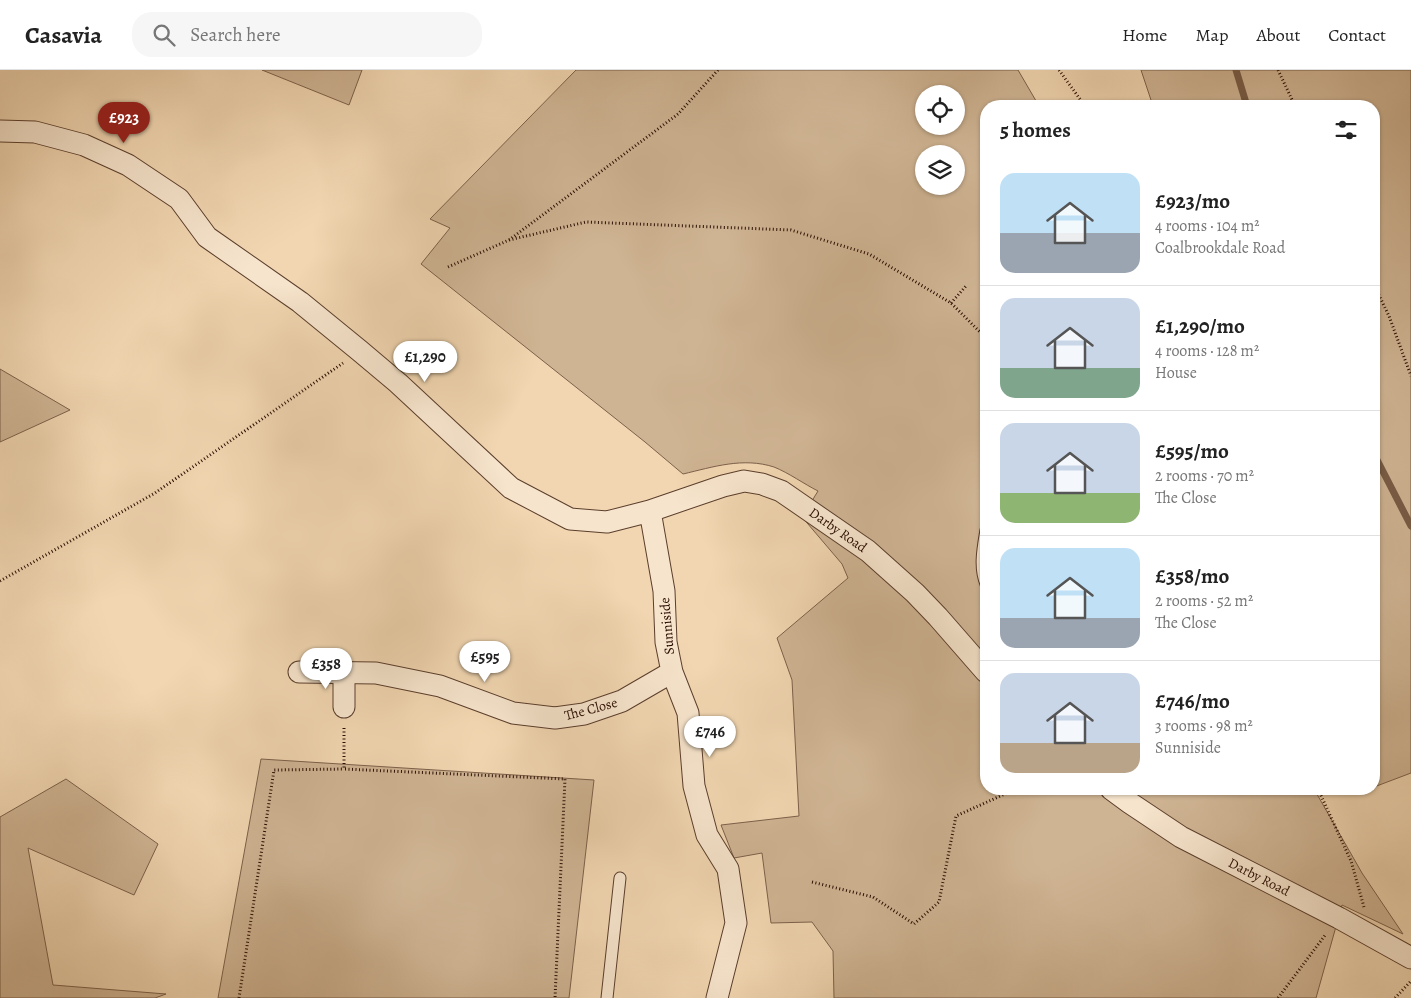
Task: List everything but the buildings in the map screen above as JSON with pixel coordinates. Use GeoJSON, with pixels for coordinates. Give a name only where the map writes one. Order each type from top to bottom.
{"type":"FeatureCollection","features":[{"type":"Feature","properties":{"kind":"street","name":"Darby Road"},"geometry":{"type":"LineString","coordinates":[[0,131],[35,132],[84,145],[128,165],[179,199],[207,237],[300,302],[360,351],[398,383],[511,488],[570,519],[606,522],[650,511],[723,486],[744,481],[762,484],[782,491],[868,551],[915,593],[980,665]]}},
{"type":"Feature","properties":{"kind":"street","name":"Sunniside"},"geometry":{"type":"LineString","coordinates":[[650,511],[664,591],[666,642],[672,672],[688,713],[694,786],[707,835],[728,869],[736,923],[717,998]]}},
{"type":"Feature","properties":{"kind":"street","name":"The Close"},"geometry":{"type":"LineString","coordinates":[[299,672],[376,673],[440,686],[513,713],[555,718],[584,714],[622,702],[672,672]]}},
{"type":"Feature","properties":{"kind":"street"},"geometry":{"type":"LineString","coordinates":[[344,673],[344,707]]}},
{"type":"Feature","properties":{"kind":"street","name":"Darby Road"},"geometry":{"type":"LineString","coordinates":[[1119,795],[1181,837],[1339,918],[1411,958]]}},
{"type":"Feature","properties":{"kind":"lane"},"geometry":{"type":"LineString","coordinates":[[606,998],[620,878]]}},
{"type":"Feature","properties":{"kind":"path"},"geometry":{"type":"LineString","coordinates":[[509,240],[678,114],[718,70]]}},
{"type":"Feature","properties":{"kind":"path"},"geometry":{"type":"LineString","coordinates":[[1059,70],[1081,100]]}},
{"type":"Feature","properties":{"kind":"path"},"geometry":{"type":"LineString","coordinates":[[1278,70],[1292,100]]}},
{"type":"Feature","properties":{"kind":"path"},"geometry":{"type":"LineString","coordinates":[[448,266],[509,240],[586,222],[791,230],[869,254],[951,303],[980,332]]}},
{"type":"Feature","properties":{"kind":"path"},"geometry":{"type":"LineString","coordinates":[[951,303],[966,286]]}},
{"type":"Feature","properties":{"kind":"path"},"geometry":{"type":"LineString","coordinates":[[1380,297],[1389,316],[1411,376]]}},
{"type":"Feature","properties":{"kind":"path"},"geometry":{"type":"LineString","coordinates":[[0,582],[155,493],[360,351]]}},
{"type":"Feature","properties":{"kind":"path"},"geometry":{"type":"LineString","coordinates":[[344,707],[344,769]]}},
{"type":"Feature","properties":{"kind":"path"},"geometry":{"type":"LineString","coordinates":[[239,998],[274,770],[344,769],[566,778],[555,998]]}},
{"type":"Feature","properties":{"kind":"path"},"geometry":{"type":"LineString","coordinates":[[812,882],[873,897],[914,924],[939,902],[956,816],[1003,795]]}},
{"type":"Feature","properties":{"kind":"path"},"geometry":{"type":"LineString","coordinates":[[1321,795],[1351,861],[1373,937]]}},
{"type":"Feature","properties":{"kind":"path"},"geometry":{"type":"LineString","coordinates":[[1278,998],[1339,918]]}},
{"type":"Feature","properties":{"kind":"path"},"geometry":{"type":"LineString","coordinates":[[1395,998],[1411,981]]}},
{"type":"Feature","properties":{"kind":"shaded area"},"geometry":{"type":"Polygon","coordinates":[[[262,70],[362,70],[349,105],[262,70]]]}},
{"type":"Feature","properties":{"kind":"shaded area"},"geometry":{"type":"Polygon","coordinates":[[[576,70],[1018,70],[1036,100],[980,100],[980,795],[1317,795],[1362,873],[1403,934],[1342,905],[1316,998],[834,998],[833,951],[812,922],[771,923],[762,853],[734,858],[721,825],[799,816],[792,680],[777,638],[848,578],[842,564],[802,517],[818,491],[780,469],[762,464],[728,464],[683,474],[421,264],[450,228],[430,219],[576,70]]]}},
{"type":"Feature","properties":{"kind":"shaded area"},"geometry":{"type":"Polygon","coordinates":[[[1141,70],[1411,70],[1411,773],[1380,785],[1380,100],[1151,100],[1141,70]]]}},
{"type":"Feature","properties":{"kind":"shaded area"},"geometry":{"type":"Polygon","coordinates":[[[0,369],[70,410],[0,442],[0,369]]]}},
{"type":"Feature","properties":{"kind":"shaded area"},"geometry":{"type":"Polygon","coordinates":[[[261,759],[594,780],[569,998],[218,998],[261,759]]]}},
{"type":"Feature","properties":{"kind":"shaded area"},"geometry":{"type":"Polygon","coordinates":[[[66,779],[158,844],[134,895],[28,848],[53,985],[166,994],[155,998],[0,998],[0,817],[66,779]]]}},
{"type":"Feature","properties":{"kind":"waterway"},"geometry":{"type":"LineString","coordinates":[[1236,70],[1245,100]]}},
{"type":"Feature","properties":{"kind":"waterway"},"geometry":{"type":"LineString","coordinates":[[1380,466],[1411,526]]}}]}
